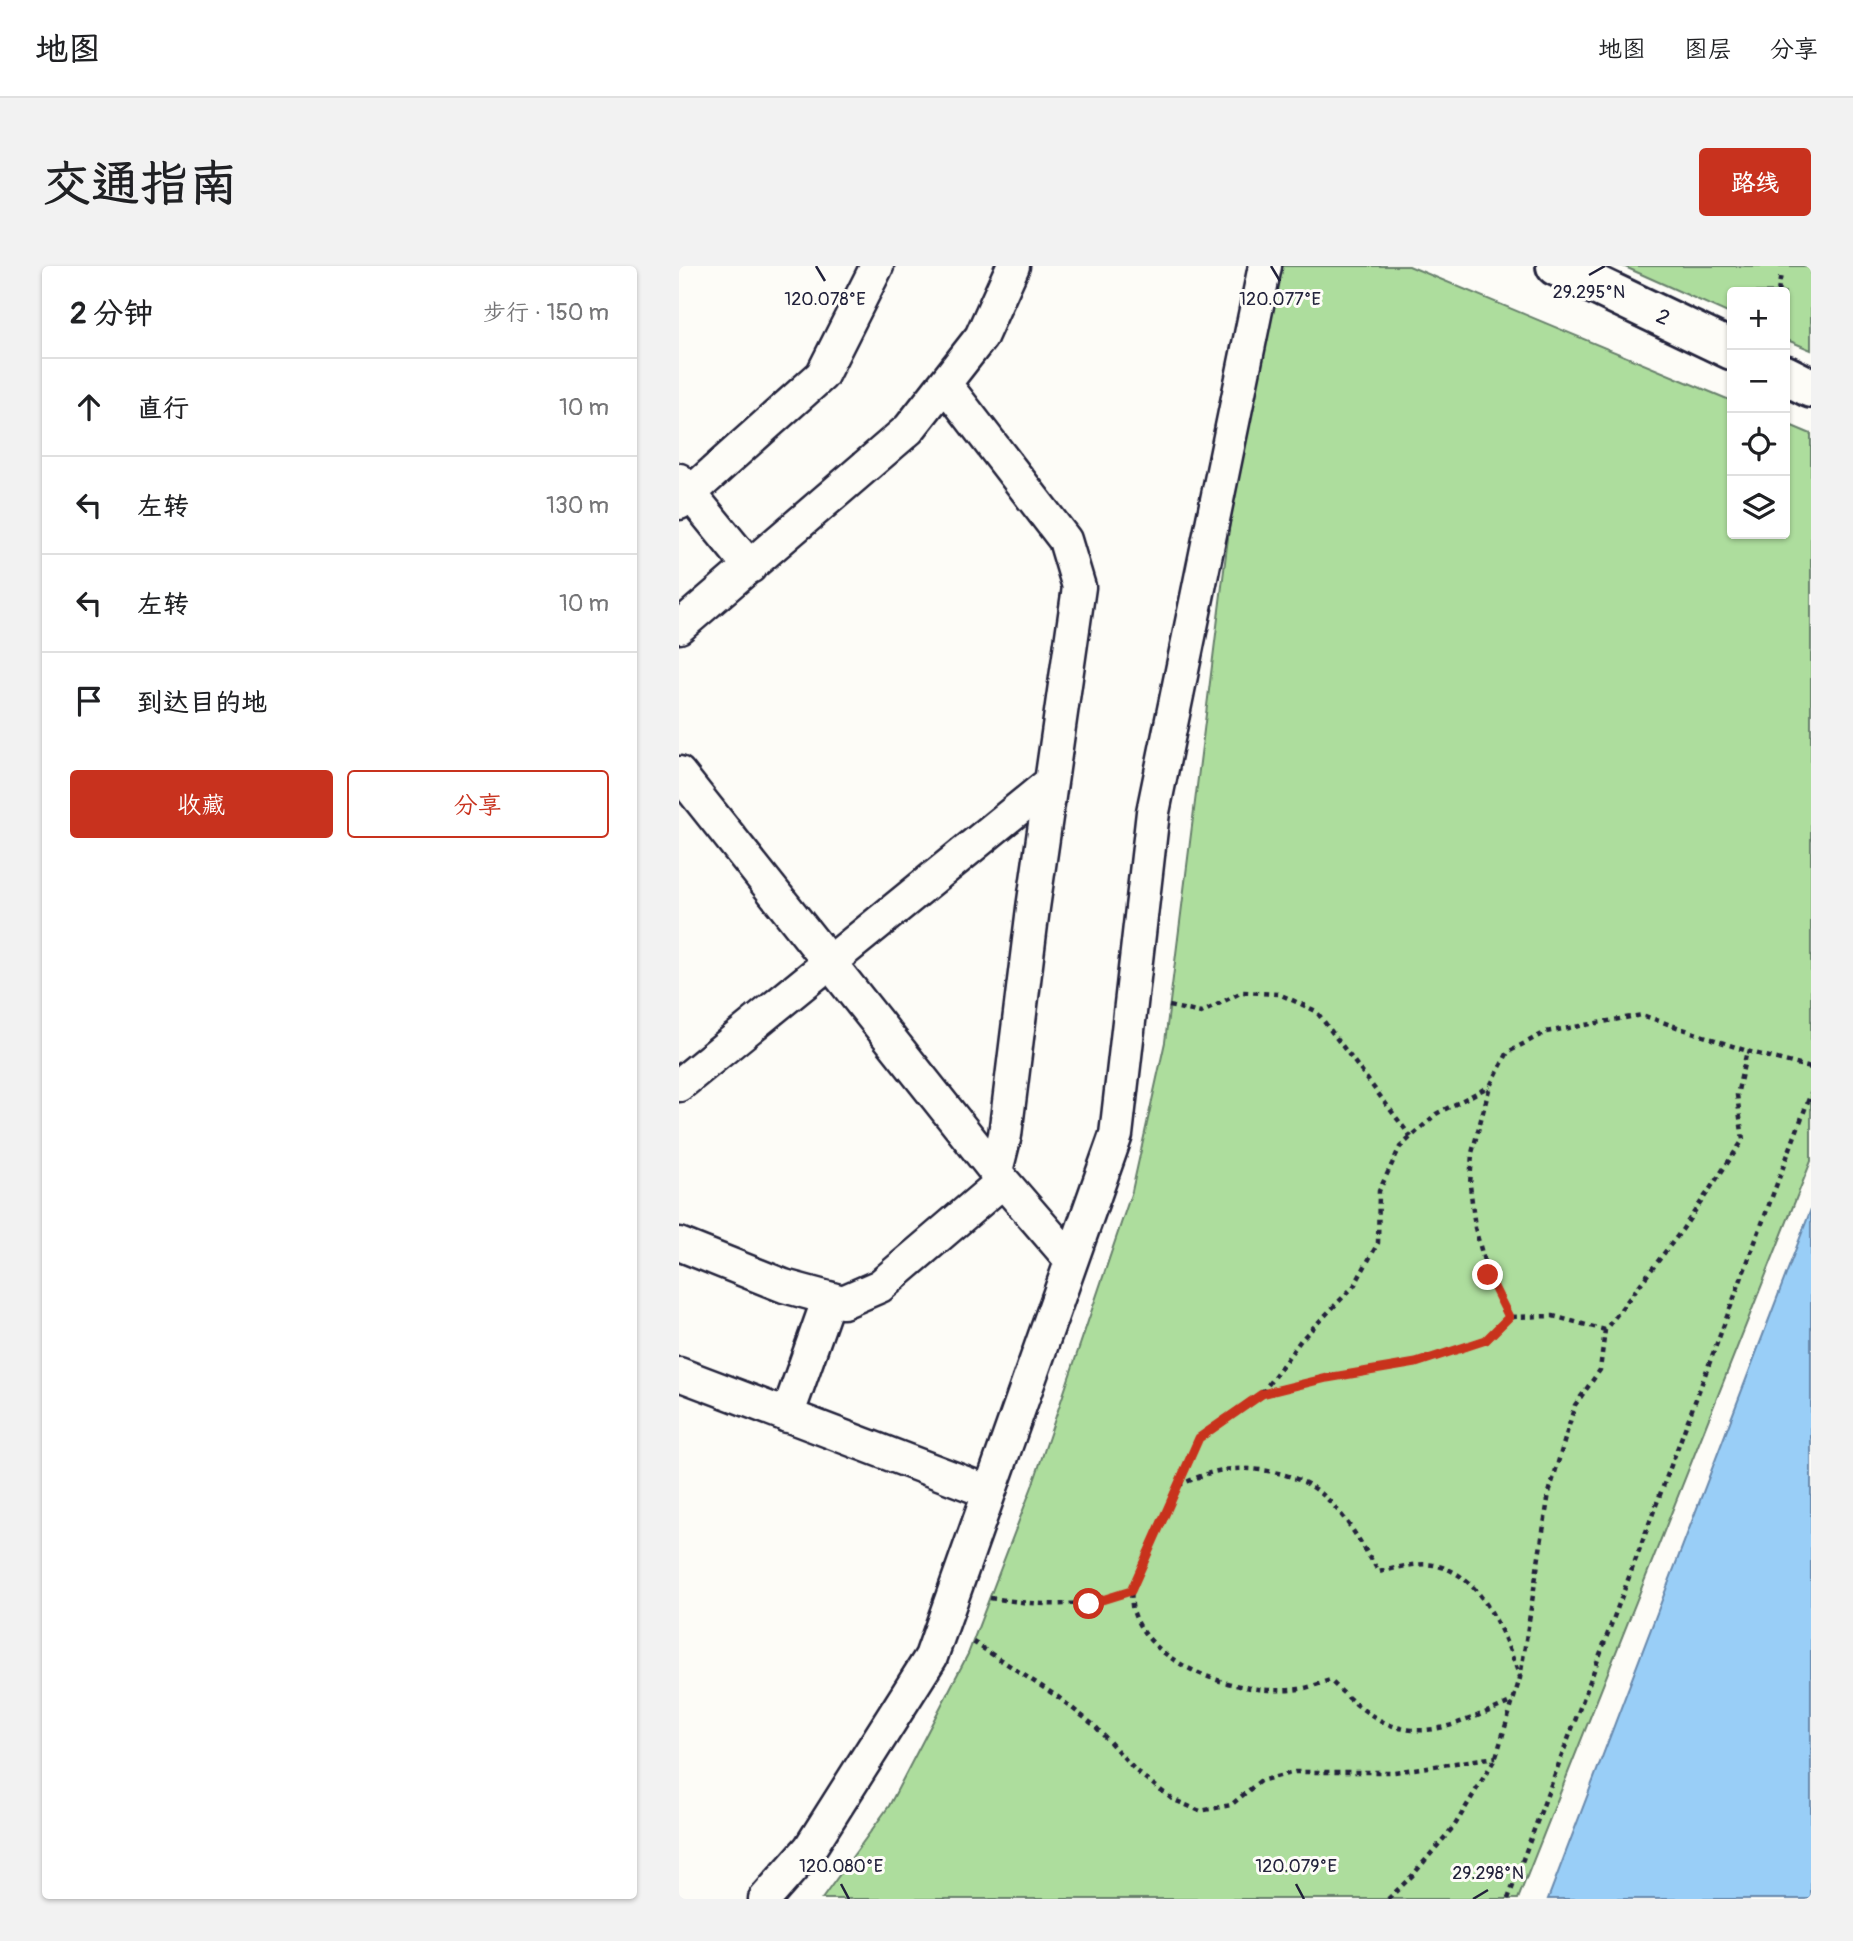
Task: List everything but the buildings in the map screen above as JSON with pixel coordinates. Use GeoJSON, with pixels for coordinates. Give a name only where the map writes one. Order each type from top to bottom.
{"type":"FeatureCollection","features":[{"type":"Feature","properties":{"kind":"main road","name":"2"},"geometry":{"type":"LineString","coordinates":[[1556,266],[1727,348]]}},
{"type":"Feature","properties":{"kind":"main road"},"geometry":{"type":"LineString","coordinates":[[1790,378],[1811,388]]}},
{"type":"Feature","properties":{"kind":"street"},"geometry":{"type":"LineString","coordinates":[[750,567],[683,492],[822,375],[877,266]]}},
{"type":"Feature","properties":{"kind":"street"},"geometry":{"type":"LineString","coordinates":[[679,627],[909,429],[981,337],[1013,266]]}},
{"type":"Feature","properties":{"kind":"street"},"geometry":{"type":"LineString","coordinates":[[765,1899],[810,1848],[931,1657],[1116,1135],[1153,812],[1265,266]]}},
{"type":"Feature","properties":{"kind":"street"},"geometry":{"type":"LineString","coordinates":[[679,1244],[784,1286],[843,1302],[880,1286],[1000,1176],[1079,587],[1065,540],[945,384]]}},
{"type":"Feature","properties":{"kind":"street"},"geometry":{"type":"LineString","coordinates":[[679,773],[1000,1176],[1071,1260]]}},
{"type":"Feature","properties":{"kind":"street"},"geometry":{"type":"LineString","coordinates":[[679,1086],[1051,782]]}},
{"type":"Feature","properties":{"kind":"street"},"geometry":{"type":"LineString","coordinates":[[787,1416],[829,1298]]}},
{"type":"Feature","properties":{"kind":"street"},"geometry":{"type":"LineString","coordinates":[[679,1374],[989,1492]]}},
{"type":"Feature","properties":{"kind":"path"},"geometry":{"type":"LineString","coordinates":[[1779,287],[1781,274]]}},
{"type":"Feature","properties":{"kind":"path"},"geometry":{"type":"LineString","coordinates":[[1169,1006],[1201,1013],[1242,992],[1279,994],[1316,1011],[1411,1137]]}},
{"type":"Feature","properties":{"kind":"path"},"geometry":{"type":"LineString","coordinates":[[1509,1317],[1488,1275],[1475,1228],[1470,1185],[1472,1153],[1490,1086],[1508,1052],[1546,1032],[1642,1014],[1747,1051],[1811,1068]]}},
{"type":"Feature","properties":{"kind":"path"},"geometry":{"type":"LineString","coordinates":[[1388,1899],[1412,1876],[1455,1825],[1496,1756],[1520,1678],[1549,1493],[1574,1405],[1600,1370],[1605,1330],[1682,1230],[1743,1140],[1737,1095],[1747,1051]]}},
{"type":"Feature","properties":{"kind":"path"},"geometry":{"type":"LineString","coordinates":[[1490,1086],[1436,1114],[1400,1147],[1379,1191],[1378,1243],[1354,1286],[1301,1340],[1262,1394],[1199,1438],[1131,1591],[1134,1613],[1149,1636],[1173,1660],[1218,1682],[1298,1689],[1330,1680],[1357,1707],[1382,1723],[1414,1732],[1445,1727],[1513,1701]]}},
{"type":"Feature","properties":{"kind":"path"},"geometry":{"type":"LineString","coordinates":[[1507,1899],[1811,1093]]}},
{"type":"Feature","properties":{"kind":"path"},"geometry":{"type":"LineString","coordinates":[[1262,1394],[1327,1378],[1416,1363],[1486,1340],[1509,1317],[1553,1316],[1605,1330]]}},
{"type":"Feature","properties":{"kind":"path"},"geometry":{"type":"LineString","coordinates":[[1178,1485],[1215,1472],[1253,1470],[1289,1477],[1320,1492],[1343,1518],[1378,1572],[1406,1566],[1438,1566],[1470,1583],[1505,1639],[1520,1678]]}},
{"type":"Feature","properties":{"kind":"path"},"geometry":{"type":"LineString","coordinates":[[990,1598],[1046,1606],[1089,1604],[1131,1591]]}},
{"type":"Feature","properties":{"kind":"path"},"geometry":{"type":"LineString","coordinates":[[973,1642],[1058,1697],[1095,1726],[1136,1771],[1172,1799],[1200,1811],[1231,1805],[1260,1781],[1295,1772],[1394,1772],[1496,1756]]}},
{"type":"Feature","properties":{"kind":"green space"},"geometry":{"type":"Polygon","coordinates":[[[1262,266],[1409,266],[1727,399],[1727,539],[1790,539],[1790,425],[1811,434],[1811,1161],[1518,1899],[822,1899],[889,1806],[968,1654],[1033,1484],[1132,1191],[1165,1042],[1262,266]]]}},
{"type":"Feature","properties":{"kind":"green space"},"geometry":{"type":"Polygon","coordinates":[[[1623,266],[1811,266],[1811,350],[1790,341],[1790,287],[1727,287],[1727,313],[1623,266]]]}},
{"type":"Feature","properties":{"kind":"water"},"geometry":{"type":"Polygon","coordinates":[[[1811,1209],[1811,1899],[1548,1899],[1811,1209]]]}},
{"type":"Feature","properties":{"kind":"route"},"geometry":{"type":"LineString","coordinates":[[1089,1604],[1131,1591],[1199,1438],[1262,1394],[1327,1378],[1416,1363],[1486,1340],[1509,1317],[1488,1275]]}}]}
